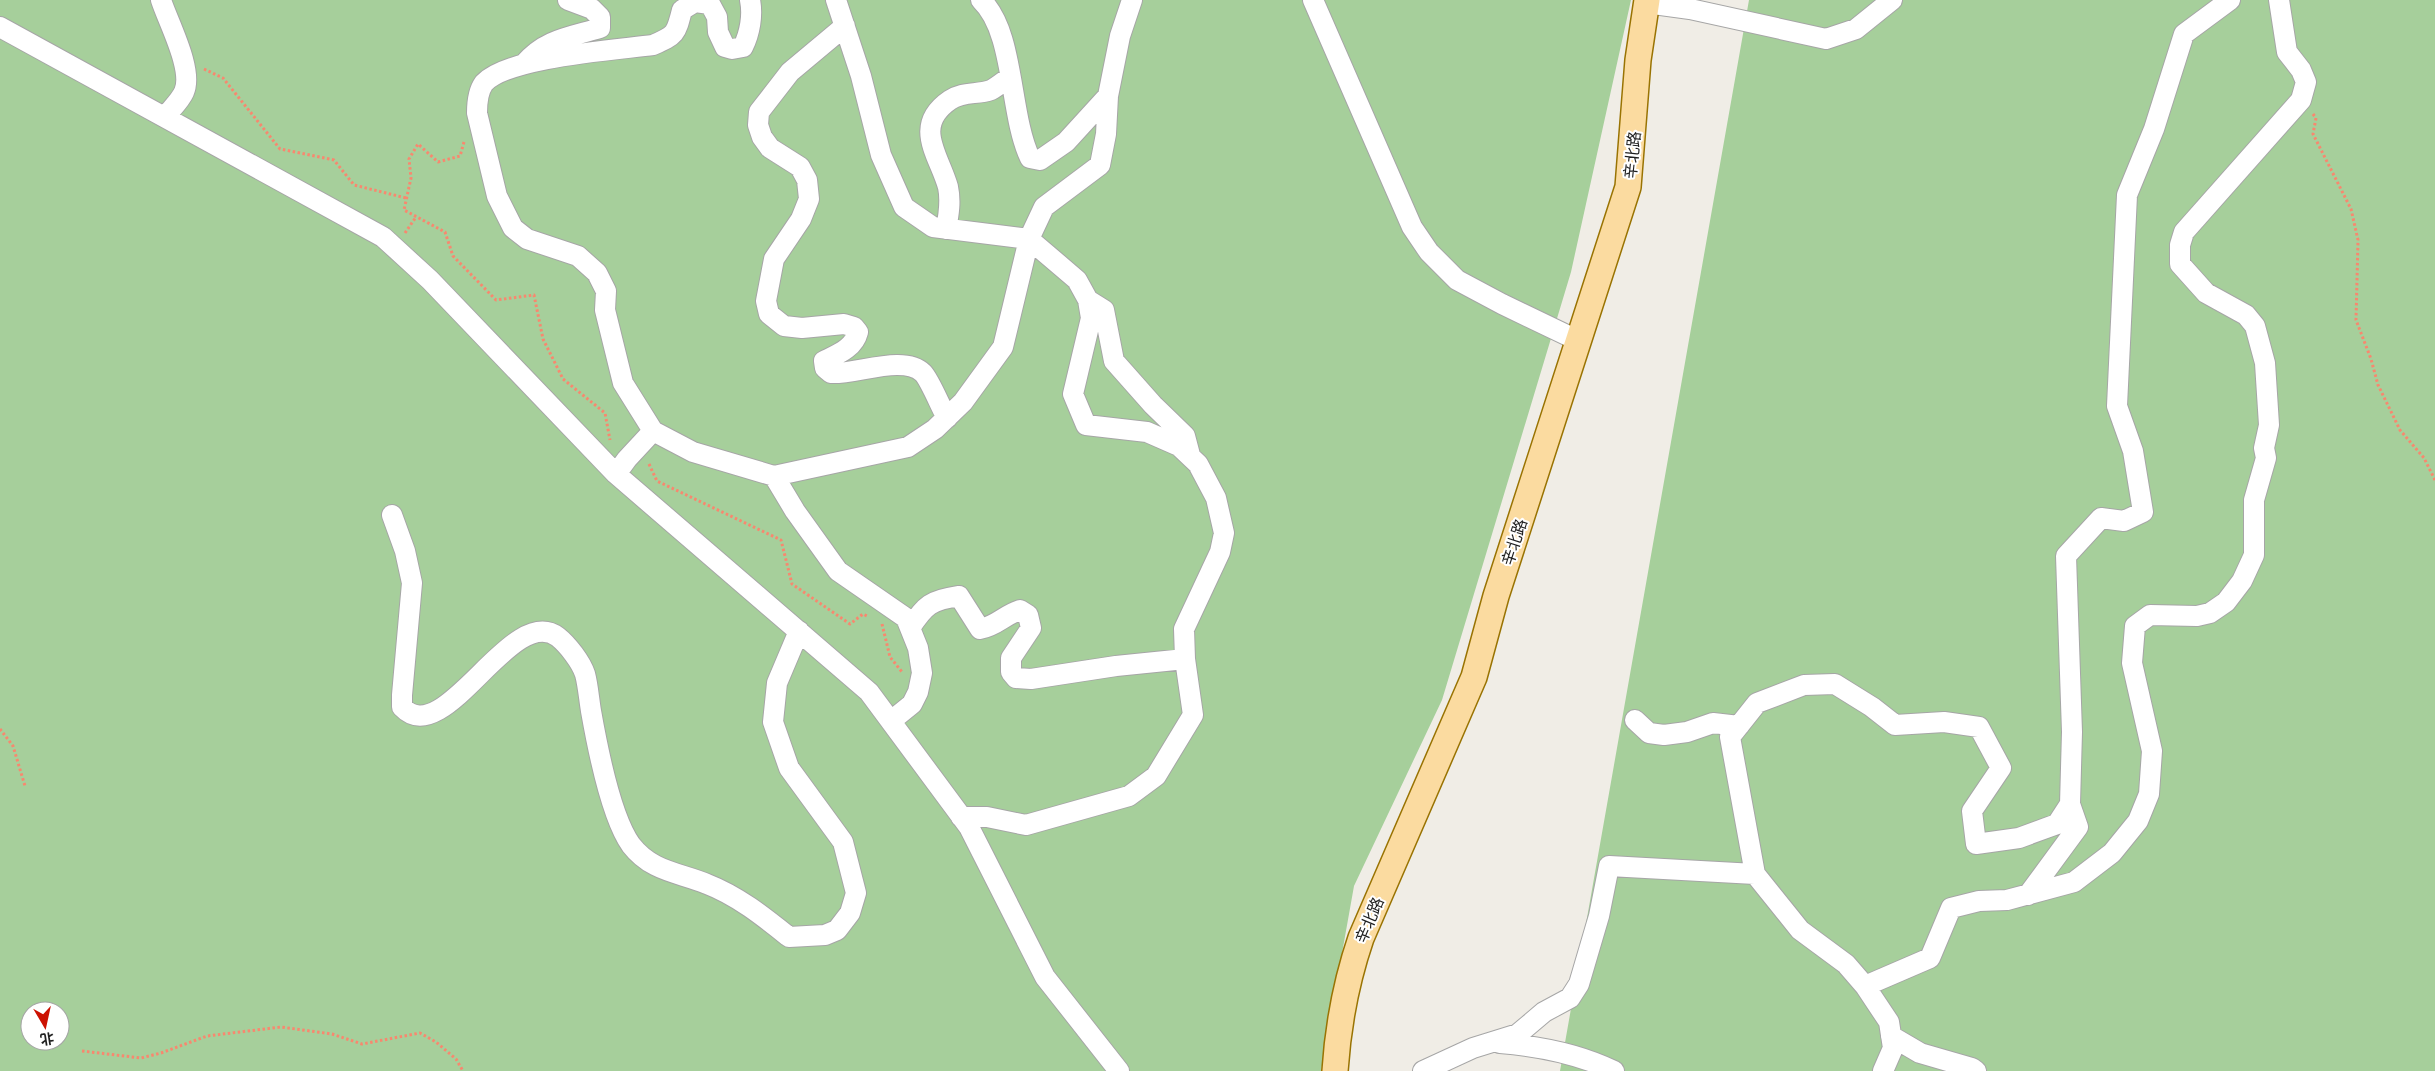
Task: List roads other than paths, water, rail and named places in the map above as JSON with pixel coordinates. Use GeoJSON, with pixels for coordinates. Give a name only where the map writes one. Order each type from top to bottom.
{"type":"FeatureCollection","features":[{"type":"Feature","properties":{"kind":"main road","name":"辛北路"},"geometry":{"type":"LineString","coordinates":[[1335,1071],[1343,1001],[1361,938],[1474,677],[1496,596],[1628,187],[1632,161],[1638,60],[1647,2]]}},
{"type":"Feature","properties":{"kind":"street"},"geometry":{"type":"LineString","coordinates":[[161,0],[183,60],[184,92],[165,117]]}},
{"type":"Feature","properties":{"kind":"street"},"geometry":{"type":"LineString","coordinates":[[524,64],[535,50],[548,43],[600,28],[600,17],[592,9],[568,0]]}},
{"type":"Feature","properties":{"kind":"street"},"geometry":{"type":"LineString","coordinates":[[634,452],[623,383],[605,310],[606,291],[597,273],[578,256],[527,240],[513,228],[497,196],[477,113],[478,99],[483,84],[497,73],[524,64],[653,45],[672,37],[677,32],[682,10],[695,2],[710,4],[717,17],[718,32],[725,47],[732,50],[743,48],[747,40],[752,11],[750,0]]}},
{"type":"Feature","properties":{"kind":"street"},"geometry":{"type":"LineString","coordinates":[[836,0],[862,76],[882,154],[904,207],[932,227],[1028,239],[1077,280],[1088,300],[1091,318],[1073,394],[1086,425],[1147,432],[1179,446],[1198,464],[1216,498],[1224,533],[1220,552],[1184,629],[1185,659],[1193,715],[1156,776],[1129,796],[1026,825],[987,817],[961,817]]}},
{"type":"Feature","properties":{"kind":"street"},"geometry":{"type":"LineString","coordinates":[[981,0],[991,9],[1004,46],[1023,143],[1030,158],[1040,160],[1066,142],[1108,96]]}},
{"type":"Feature","properties":{"kind":"street"},"geometry":{"type":"LineString","coordinates":[[634,452],[694,452],[774,476],[908,447],[936,429],[963,402],[1003,347],[1028,239],[1044,206],[1100,164],[1106,134],[1108,96],[1120,36],[1132,0]]}},
{"type":"Feature","properties":{"kind":"street"},"geometry":{"type":"LineString","coordinates":[[1313,0],[1412,227],[1429,252],[1457,280],[1579,341]]}},
{"type":"Feature","properties":{"kind":"street"},"geometry":{"type":"LineString","coordinates":[[1647,2],[1690,9],[1826,39],[1856,29],[1892,0]]}},
{"type":"Feature","properties":{"kind":"street"},"geometry":{"type":"LineString","coordinates":[[2028,895],[2078,827],[2070,804],[2072,732],[2066,556],[2101,518],[2124,521],[2143,512],[2133,451],[2117,406],[2128,195],[2154,129],[2184,34],[2230,0]]}},
{"type":"Feature","properties":{"kind":"street"},"geometry":{"type":"LineString","coordinates":[[1865,986],[1930,958],[1951,908],[1979,901],[2007,900],[2074,882],[2112,853],[2138,821],[2149,794],[2152,751],[2132,664],[2135,626],[2150,615],[2197,616],[2210,613],[2226,602],[2242,581],[2254,555],[2254,500],[2266,458],[2264,448],[2269,425],[2265,363],[2255,326],[2246,315],[2206,293],[2180,264],[2180,245],[2184,232],[2301,100],[2306,82],[2302,70],[2287,52],[2279,0]]}},
{"type":"Feature","properties":{"kind":"street"},"geometry":{"type":"LineString","coordinates":[[845,26],[790,72],[759,112],[758,125],[762,137],[770,148],[800,167],[807,180],[809,199],[801,219],[774,259],[766,301],[768,314],[784,326],[802,328],[844,324],[854,327],[858,332],[856,341],[845,351],[824,361],[826,368],[831,373],[844,374],[895,364],[913,367],[923,373],[947,418]]}},
{"type":"Feature","properties":{"kind":"street"},"geometry":{"type":"LineString","coordinates":[[0,27],[383,237],[430,280],[634,452],[799,631],[869,692],[969,827],[1045,977],[1119,1071]]}},
{"type":"Feature","properties":{"kind":"street"},"geometry":{"type":"LineString","coordinates":[[946,228],[950,210],[948,187],[930,141],[931,127],[937,113],[950,100],[963,93],[992,89],[1010,77]]}},
{"type":"Feature","properties":{"kind":"street"},"geometry":{"type":"LineString","coordinates":[[1088,300],[1104,310],[1114,361],[1153,404],[1186,436],[1190,457]]}},
{"type":"Feature","properties":{"kind":"street"},"geometry":{"type":"LineString","coordinates":[[774,476],[795,511],[838,571],[906,618],[918,648],[922,673],[918,692],[912,704],[891,721]]}},
{"type":"Feature","properties":{"kind":"street"},"geometry":{"type":"LineString","coordinates":[[392,515],[405,551],[412,583],[402,707],[409,714],[422,716],[437,711],[466,689],[520,637],[540,632],[557,636],[571,651],[584,673],[598,750],[616,812],[631,844],[659,869],[708,884],[752,908],[789,937],[825,936],[837,930],[850,913],[856,893],[843,842],[789,768],[773,722],[777,683],[799,631]]}},
{"type":"Feature","properties":{"kind":"street"},"geometry":{"type":"LineString","coordinates":[[910,628],[923,608],[946,598],[959,596],[980,629],[992,627],[1011,613],[1020,610],[1028,615],[1031,628],[1011,658],[1011,672],[1016,678],[1031,679],[1116,666],[1185,659]]}},
{"type":"Feature","properties":{"kind":"street"},"geometry":{"type":"LineString","coordinates":[[1883,1071],[1893,1048],[1889,1022],[1865,986],[1846,964],[1800,930],[1755,874],[1730,737],[1757,703],[1804,685],[1835,684],[1872,706],[1895,725],[1944,722],[1979,727],[2001,768],[1972,811],[1976,844],[2019,838],[2057,824],[2070,804]]}},
{"type":"Feature","properties":{"kind":"street"},"geometry":{"type":"LineString","coordinates":[[1635,720],[1649,733],[1664,736],[1687,732],[1713,723],[1738,726]]}},
{"type":"Feature","properties":{"kind":"street"},"geometry":{"type":"LineString","coordinates":[[1424,1071],[1473,1048],[1518,1034],[1544,1012],[1570,998],[1579,984],[1599,916],[1609,866],[1755,874]]}},
{"type":"Feature","properties":{"kind":"street"},"geometry":{"type":"LineString","coordinates":[[1891,1036],[1920,1053],[1972,1068],[1976,1071]]}},
{"type":"Feature","properties":{"kind":"street"},"geometry":{"type":"LineString","coordinates":[[1493,1042],[1528,1045],[1598,1064],[1614,1071]]}}]}
